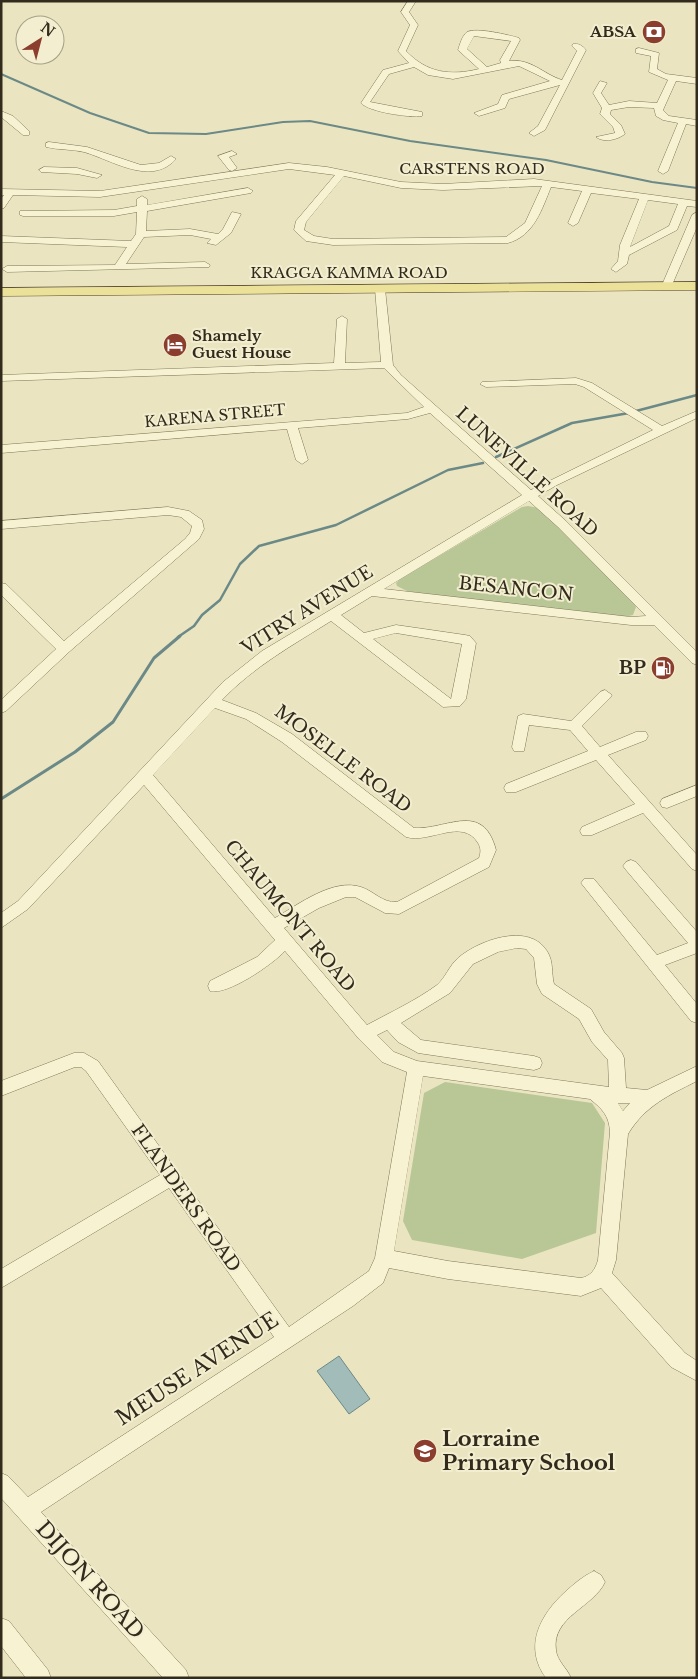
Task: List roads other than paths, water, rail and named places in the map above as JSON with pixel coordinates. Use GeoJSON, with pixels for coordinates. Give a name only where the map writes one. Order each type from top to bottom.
{"type":"FeatureCollection","features":[{"type":"Feature","properties":{"kind":"main road","name":"KRAGGA KAMMA ROAD"},"geometry":{"type":"LineString","coordinates":[[1,292],[697,286]]}},
{"type":"Feature","properties":{"kind":"street"},"geometry":{"type":"LineString","coordinates":[[412,1],[406,12],[412,21],[413,28],[402,51],[415,64],[428,72],[453,76],[506,64],[527,65],[561,83]]}},
{"type":"Feature","properties":{"kind":"street"},"geometry":{"type":"LineString","coordinates":[[485,70],[462,50],[468,36],[472,33],[505,36],[516,40],[504,60],[506,64]]}},
{"type":"Feature","properties":{"kind":"street"},"geometry":{"type":"LineString","coordinates":[[534,133],[542,128],[561,83],[582,50],[576,46]]}},
{"type":"Feature","properties":{"kind":"street"},"geometry":{"type":"LineString","coordinates":[[639,51],[656,55],[652,70],[663,76],[697,81]]}},
{"type":"Feature","properties":{"kind":"street"},"geometry":{"type":"LineString","coordinates":[[415,64],[386,72],[365,103],[371,107],[418,114]]}},
{"type":"Feature","properties":{"kind":"street"},"geometry":{"type":"LineString","coordinates":[[673,78],[659,106],[658,113],[661,116],[697,123]]}},
{"type":"Feature","properties":{"kind":"street"},"geometry":{"type":"LineString","coordinates":[[479,113],[502,106],[505,97],[561,83]]}},
{"type":"Feature","properties":{"kind":"street"},"geometry":{"type":"LineString","coordinates":[[603,83],[597,93],[607,108]]}},
{"type":"Feature","properties":{"kind":"street"},"geometry":{"type":"LineString","coordinates":[[607,108],[629,104],[659,106]]}},
{"type":"Feature","properties":{"kind":"street"},"geometry":{"type":"LineString","coordinates":[[602,137],[612,137],[620,134],[617,124],[605,114],[607,108]]}},
{"type":"Feature","properties":{"kind":"street"},"geometry":{"type":"LineString","coordinates":[[1,114],[10,118],[26,133]]}},
{"type":"Feature","properties":{"kind":"street"},"geometry":{"type":"LineString","coordinates":[[663,171],[683,121]]}},
{"type":"Feature","properties":{"kind":"street"},"geometry":{"type":"LineString","coordinates":[[49,145],[85,149],[112,161],[138,167],[171,166],[185,176],[277,161],[283,167]]}},
{"type":"Feature","properties":{"kind":"street"},"geometry":{"type":"LineString","coordinates":[[232,154],[223,156],[232,168]]}},
{"type":"Feature","properties":{"kind":"street"},"geometry":{"type":"LineString","coordinates":[[83,187],[112,161]]}},
{"type":"Feature","properties":{"kind":"street","name":"CARSTENS ROAD"},"geometry":{"type":"LineString","coordinates":[[6,192],[94,194],[131,183],[298,166],[385,183],[423,187],[512,182],[548,184],[697,204]]}},
{"type":"Feature","properties":{"kind":"street"},"geometry":{"type":"LineString","coordinates":[[119,267],[141,234],[143,208],[131,183],[138,167]]}},
{"type":"Feature","properties":{"kind":"street"},"geometry":{"type":"LineString","coordinates":[[44,170],[77,171],[97,175]]}},
{"type":"Feature","properties":{"kind":"street"},"geometry":{"type":"LineString","coordinates":[[341,174],[301,220],[299,230],[304,236],[314,240],[334,242],[508,240],[522,235],[527,228],[548,184]]}},
{"type":"Feature","properties":{"kind":"street"},"geometry":{"type":"LineString","coordinates":[[573,223],[588,189]]}},
{"type":"Feature","properties":{"kind":"street"},"geometry":{"type":"LineString","coordinates":[[23,213],[114,213],[248,191]]}},
{"type":"Feature","properties":{"kind":"street"},"geometry":{"type":"LineString","coordinates":[[1,206],[6,192]]}},
{"type":"Feature","properties":{"kind":"street"},"geometry":{"type":"LineString","coordinates":[[616,268],[623,262],[623,252],[645,197]]}},
{"type":"Feature","properties":{"kind":"street"},"geometry":{"type":"LineString","coordinates":[[623,252],[628,252],[673,228],[684,202]]}},
{"type":"Feature","properties":{"kind":"street"},"geometry":{"type":"LineString","coordinates":[[141,234],[195,232],[216,240],[230,227],[236,214]]}},
{"type":"Feature","properties":{"kind":"street"},"geometry":{"type":"LineString","coordinates":[[667,285],[697,215]]}},
{"type":"Feature","properties":{"kind":"street"},"geometry":{"type":"LineString","coordinates":[[1,239],[135,244]]}},
{"type":"Feature","properties":{"kind":"street"},"geometry":{"type":"LineString","coordinates":[[7,269],[205,265]]}},
{"type":"Feature","properties":{"kind":"street"},"geometry":{"type":"LineString","coordinates":[[1,378],[387,365],[380,289]]}},
{"type":"Feature","properties":{"kind":"street"},"geometry":{"type":"LineString","coordinates":[[339,366],[342,319]]}},
{"type":"Feature","properties":{"kind":"street","name":"LUNEVILLE ROAD"},"geometry":{"type":"LineString","coordinates":[[387,365],[431,409],[530,496],[697,660]]}},
{"type":"Feature","properties":{"kind":"street"},"geometry":{"type":"LineString","coordinates":[[486,384],[576,381],[622,406],[662,431]]}},
{"type":"Feature","properties":{"kind":"street","name":"KARENA STREET"},"geometry":{"type":"LineString","coordinates":[[1,449],[408,416],[431,409]]}},
{"type":"Feature","properties":{"kind":"street","name":"VITRY AVENUE"},"geometry":{"type":"LineString","coordinates":[[1,922],[23,906],[240,673],[266,654],[530,496],[586,465],[697,414]]}},
{"type":"Feature","properties":{"kind":"street"},"geometry":{"type":"LineString","coordinates":[[292,425],[302,460]]}},
{"type":"Feature","properties":{"kind":"street"},"geometry":{"type":"LineString","coordinates":[[1,525],[180,512],[198,523],[198,533],[194,537],[64,649],[1,708]]}},
{"type":"Feature","properties":{"kind":"street"},"geometry":{"type":"LineString","coordinates":[[1,587],[64,649]]}},
{"type":"Feature","properties":{"kind":"street","name":"BESANCON"},"geometry":{"type":"LineString","coordinates":[[371,592],[631,621],[657,620]]}},
{"type":"Feature","properties":{"kind":"street"},"geometry":{"type":"LineString","coordinates":[[332,615],[361,638],[448,704],[455,703],[459,699],[469,643],[464,639],[399,630],[361,638]]}},
{"type":"Feature","properties":{"kind":"street"},"geometry":{"type":"LineString","coordinates":[[574,726],[606,695]]}},
{"type":"Feature","properties":{"kind":"street","name":"MOSELLE ROAD"},"geometry":{"type":"LineString","coordinates":[[212,702],[251,716],[287,738],[411,833],[423,835],[451,825],[463,824],[474,830],[488,847],[488,857],[484,863],[400,908],[385,908],[361,894],[343,891],[274,926]]}},
{"type":"Feature","properties":{"kind":"street"},"geometry":{"type":"LineString","coordinates":[[520,748],[523,719],[574,726],[697,865]]}},
{"type":"Feature","properties":{"kind":"street"},"geometry":{"type":"LineString","coordinates":[[511,788],[641,736]]}},
{"type":"Feature","properties":{"kind":"street","name":"CHAUMONT ROAD"},"geometry":{"type":"LineString","coordinates":[[145,776],[365,1034],[388,1057],[416,1068]]}},
{"type":"Feature","properties":{"kind":"street"},"geometry":{"type":"LineString","coordinates":[[667,803],[697,790]]}},
{"type":"Feature","properties":{"kind":"street"},"geometry":{"type":"LineString","coordinates":[[587,830],[645,806]]}},
{"type":"Feature","properties":{"kind":"street"},"geometry":{"type":"LineString","coordinates":[[631,866],[697,945],[654,963]]}},
{"type":"Feature","properties":{"kind":"street"},"geometry":{"type":"LineString","coordinates":[[589,883],[697,1016]]}},
{"type":"Feature","properties":{"kind":"street"},"geometry":{"type":"LineString","coordinates":[[216,986],[270,956],[281,946],[284,939]]}},
{"type":"Feature","properties":{"kind":"street"},"geometry":{"type":"LineString","coordinates":[[365,1034],[445,987],[466,960],[504,943],[515,941],[528,942],[543,958],[545,964],[545,984],[585,1014],[598,1037],[616,1058],[618,1096]]}},
{"type":"Feature","properties":{"kind":"street"},"geometry":{"type":"LineString","coordinates":[[389,1021],[404,1037],[418,1046],[534,1063]]}},
{"type":"Feature","properties":{"kind":"street","name":"FLANDERS ROAD"},"geometry":{"type":"LineString","coordinates":[[1,1089],[74,1060],[84,1060],[101,1077],[286,1338]]}},
{"type":"Feature","properties":{"kind":"street"},"geometry":{"type":"LineString","coordinates":[[416,1068],[618,1096],[649,1097]]}},
{"type":"Feature","properties":{"kind":"street","name":"MEUSE AVENUE"},"geometry":{"type":"LineString","coordinates":[[26,1510],[346,1300],[376,1277],[384,1258],[416,1068]]}},
{"type":"Feature","properties":{"kind":"street"},"geometry":{"type":"LineString","coordinates":[[619,1132],[631,1113],[649,1097],[697,1073]]}},
{"type":"Feature","properties":{"kind":"street"},"geometry":{"type":"LineString","coordinates":[[384,1258],[448,1270],[581,1288],[596,1282],[602,1276],[607,1260],[619,1132],[615,1111],[608,1102],[590,1092]]}},
{"type":"Feature","properties":{"kind":"street"},"geometry":{"type":"LineString","coordinates":[[1,1279],[172,1177]]}},
{"type":"Feature","properties":{"kind":"street"},"geometry":{"type":"LineString","coordinates":[[602,1276],[678,1360],[697,1372]]}},
{"type":"Feature","properties":{"kind":"street","name":"DIJON ROAD"},"geometry":{"type":"LineString","coordinates":[[1,1483],[178,1678]]}},
{"type":"Feature","properties":{"kind":"street"},"geometry":{"type":"LineString","coordinates":[[560,1678],[548,1661],[545,1649],[548,1628],[560,1612],[594,1582]]}},
{"type":"Feature","properties":{"kind":"street"},"geometry":{"type":"LineString","coordinates":[[1,1630],[40,1678]]}},
{"type":"Feature","properties":{"kind":"water"},"geometry":{"type":"Polygon","coordinates":[[[339,1356],[370,1399],[349,1414],[317,1371],[339,1356]]]}},
{"type":"Feature","properties":{"kind":"waterway"},"geometry":{"type":"LineString","coordinates":[[1,74],[90,113],[149,133],[206,134],[283,122],[310,121],[410,141],[546,160],[652,182],[697,188]]}},
{"type":"Feature","properties":{"kind":"waterway"},"geometry":{"type":"LineString","coordinates":[[636,411],[697,395]]}},
{"type":"Feature","properties":{"kind":"waterway"},"geometry":{"type":"LineString","coordinates":[[496,457],[572,423],[629,413]]}},
{"type":"Feature","properties":{"kind":"waterway"},"geometry":{"type":"LineString","coordinates":[[178,637],[194,626],[202,615],[220,600],[240,564],[259,546],[336,525],[448,470],[483,463]]}},
{"type":"Feature","properties":{"kind":"waterway"},"geometry":{"type":"LineString","coordinates":[[1,799],[75,752],[113,722],[154,658],[180,636]]}},
{"type":"Feature","properties":{"kind":"place","name":"ABSA"},"geometry":{"type":"Point","coordinates":[654,32]}},
{"type":"Feature","properties":{"kind":"place","name":"Shamely Guest House"},"geometry":{"type":"Point","coordinates":[175,345]}},
{"type":"Feature","properties":{"kind":"place","name":"BP"},"geometry":{"type":"Point","coordinates":[663,668]}},
{"type":"Feature","properties":{"kind":"place","name":"Lorraine Primary School"},"geometry":{"type":"Point","coordinates":[425,1451]}}]}
